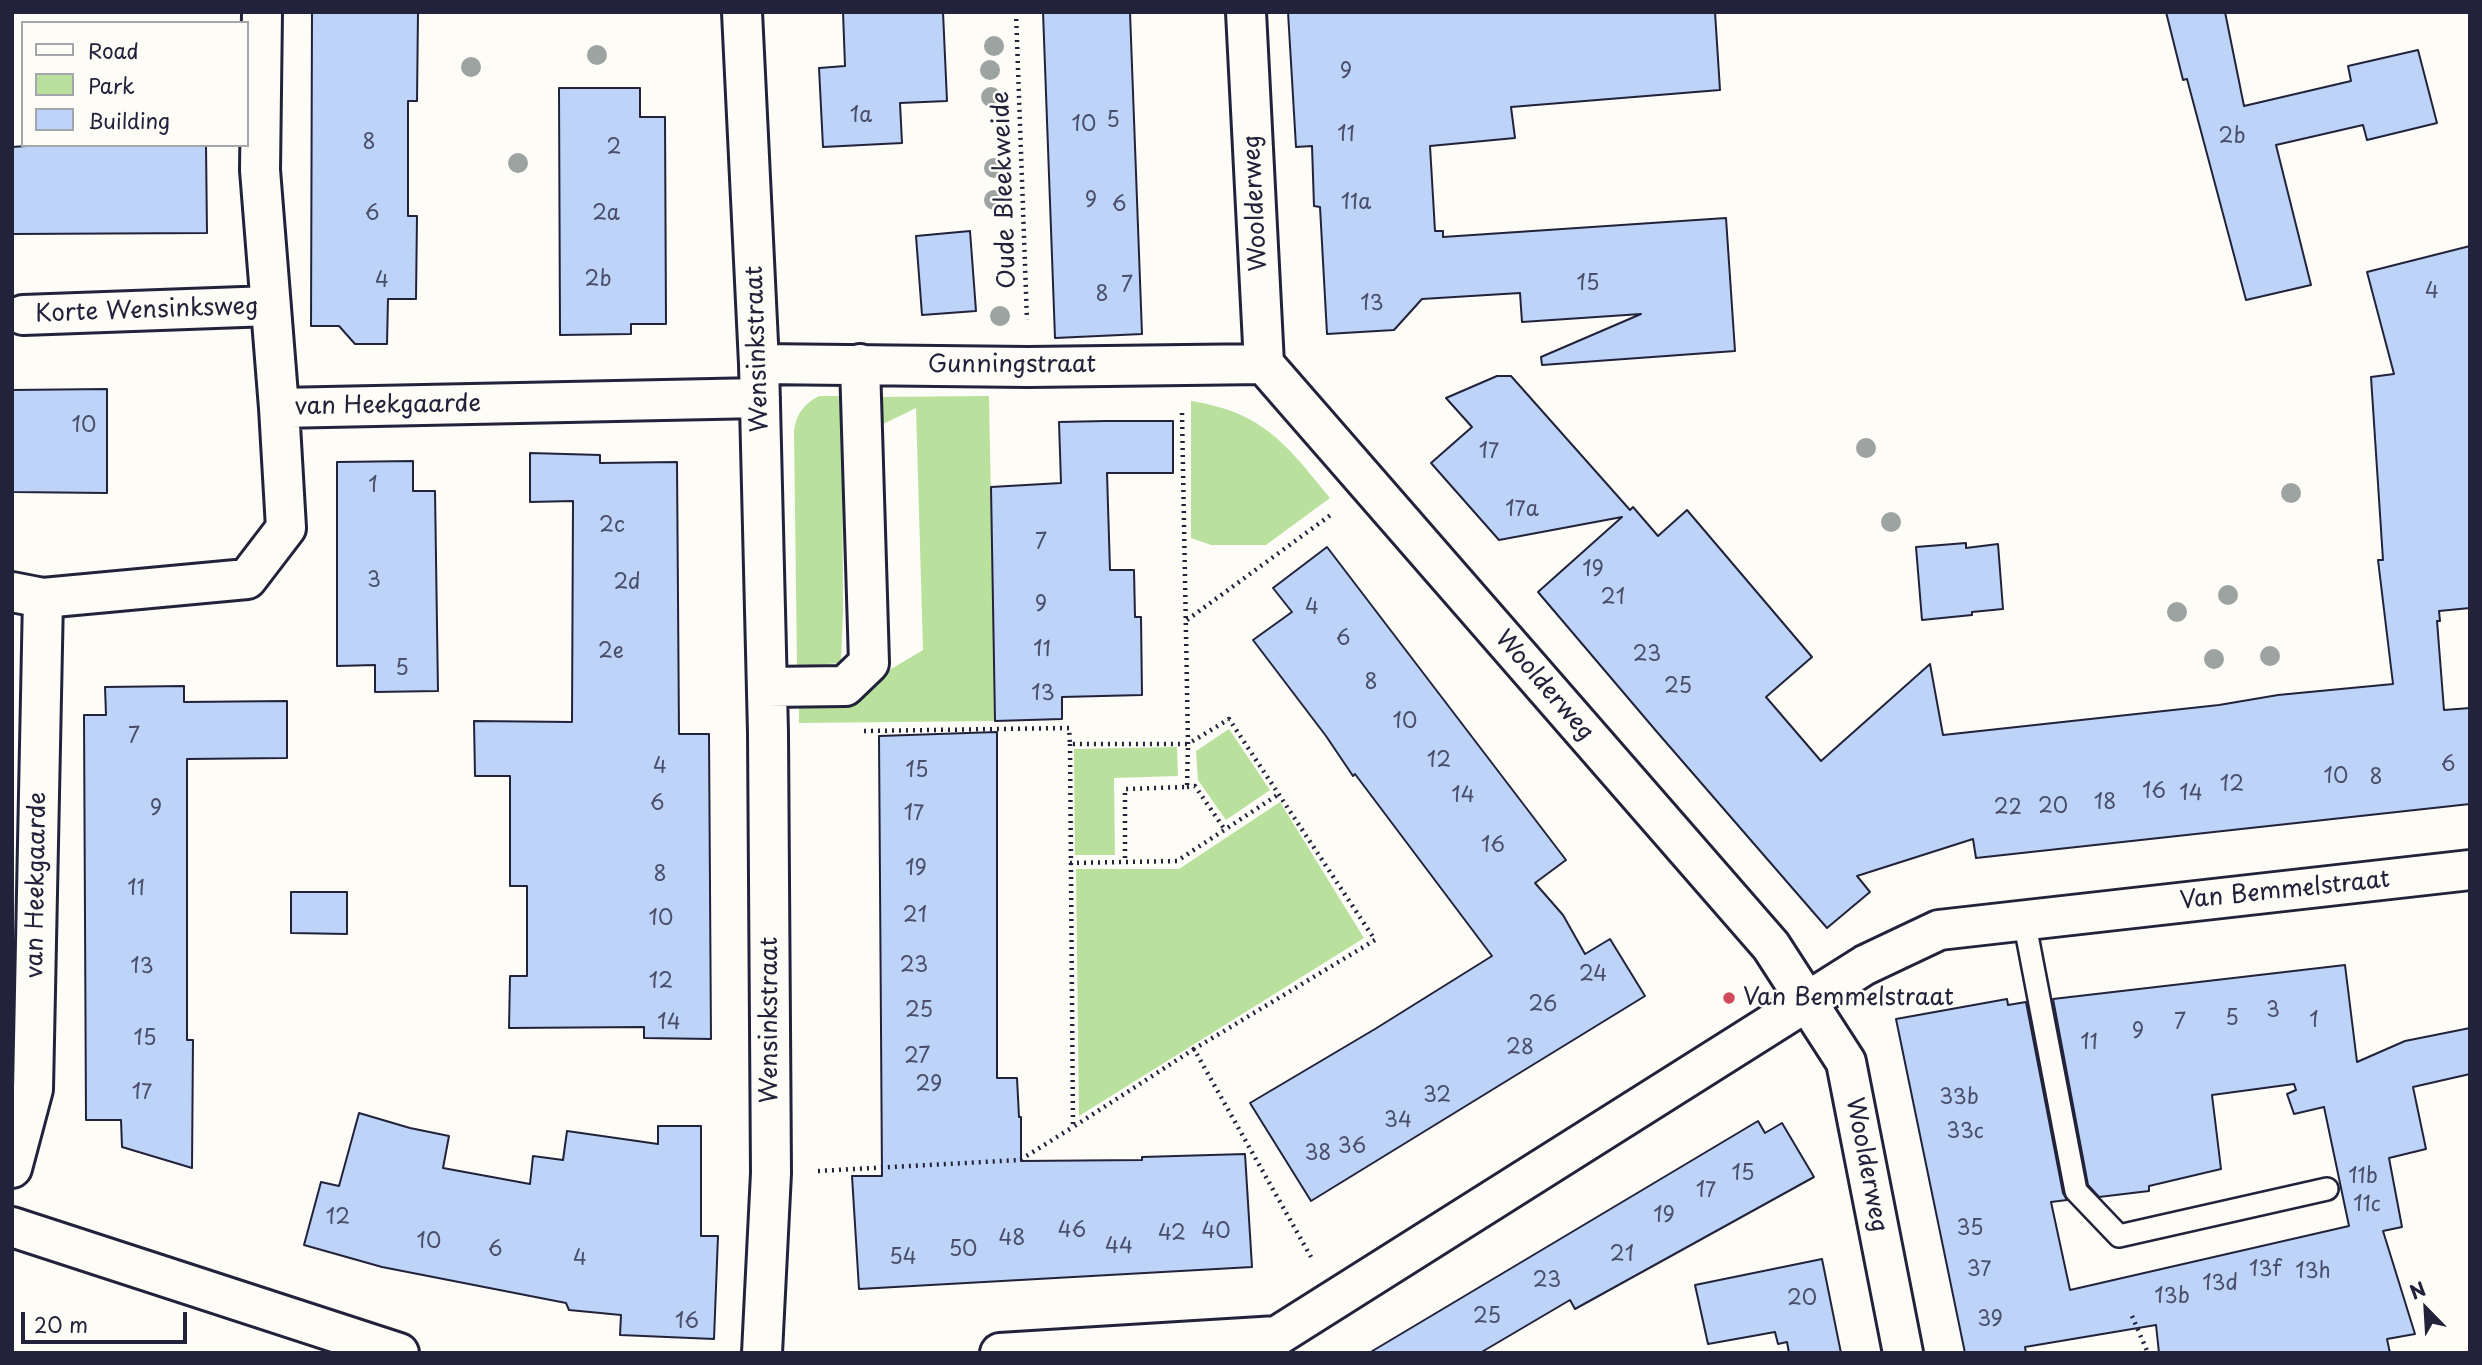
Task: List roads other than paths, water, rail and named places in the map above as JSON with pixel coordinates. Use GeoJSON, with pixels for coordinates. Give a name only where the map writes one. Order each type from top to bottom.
{"type":"FeatureCollection","features":[{"type":"Feature","properties":{"kind":"street","name":"Korte Wensinksweg"},"geometry":{"type":"LineString","coordinates":[[261,12],[260,170],[279,408]]}},
{"type":"Feature","properties":{"kind":"street","name":"Wensinkstraat"},"geometry":{"type":"LineString","coordinates":[[743,12],[760,381],[768,687],[771,1173],[762,1353]]}},
{"type":"Feature","properties":{"kind":"street","name":"Woolderweg"},"geometry":{"type":"LineString","coordinates":[[1246,12],[1264,364],[1770,946],[1846,1062],[1903,1353]]}},
{"type":"Feature","properties":{"kind":"street","name":"Korte Wensinksweg"},"geometry":{"type":"LineString","coordinates":[[23,315],[270,306]]}},
{"type":"Feature","properties":{"kind":"street","name":"Gunningstraat"},"geometry":{"type":"LineString","coordinates":[[760,381],[860,364],[1028,367],[1264,364]]}},
{"type":"Feature","properties":{"kind":"street"},"geometry":{"type":"LineString","coordinates":[[768,687],[845,685],[869,663],[860,364]]}},
{"type":"Feature","properties":{"kind":"street","name":"van Heekgaarde"},"geometry":{"type":"LineString","coordinates":[[12,1168],[33,1089],[28,595],[247,579],[286,528],[279,408],[760,381]]}},
{"type":"Feature","properties":{"kind":"street","name":"Van Bemmelstraat"},"geometry":{"type":"LineString","coordinates":[[1000,1353],[1279,1345],[1336,1300],[1865,965],[1939,930],[2470,870]]}},
{"type":"Feature","properties":{"kind":"street"},"geometry":{"type":"LineString","coordinates":[[12,1227],[399,1353]]}},
{"type":"Feature","properties":{"kind":"lane"},"geometry":{"type":"LineString","coordinates":[[2024,920],[2076,1191],[2119,1236],[2327,1189]]}},
{"type":"Feature","properties":{"kind":"place","name":"Van Bemmelstraat"},"geometry":{"type":"Point","coordinates":[1729,998]}}]}
